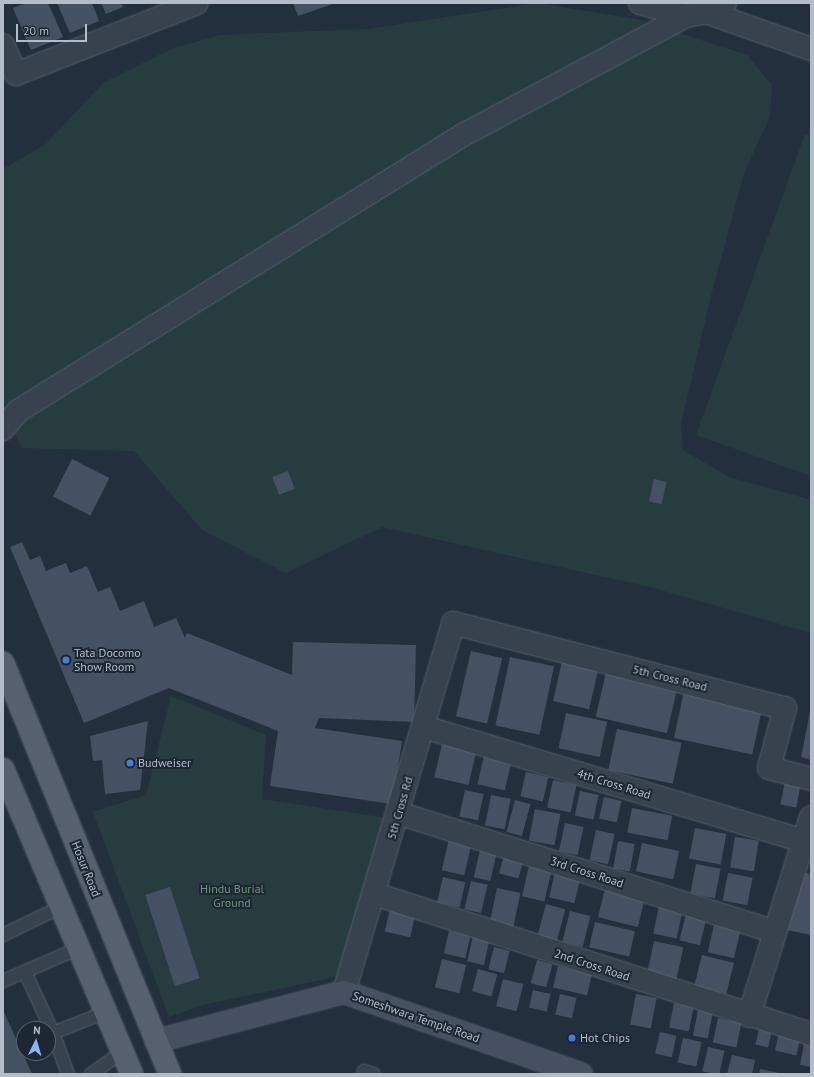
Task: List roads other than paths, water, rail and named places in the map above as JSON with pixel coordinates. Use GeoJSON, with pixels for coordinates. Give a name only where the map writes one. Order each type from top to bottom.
{"type":"FeatureCollection","features":[{"type":"Feature","properties":{"kind":"main road","name":"Hosur Road"},"geometry":{"type":"LineString","coordinates":[[3,663],[170,1074]]}},
{"type":"Feature","properties":{"kind":"main road"},"geometry":{"type":"LineString","coordinates":[[6,782],[132,1074]]}},
{"type":"Feature","properties":{"kind":"street"},"geometry":{"type":"LineString","coordinates":[[3,45],[16,74],[197,3]]}},
{"type":"Feature","properties":{"kind":"street"},"geometry":{"type":"LineString","coordinates":[[640,3],[706,10],[811,49]]}},
{"type":"Feature","properties":{"kind":"street"},"geometry":{"type":"LineString","coordinates":[[3,429],[11,411],[463,135],[706,10]]}},
{"type":"Feature","properties":{"kind":"street","name":"5th Cross Rd"},"geometry":{"type":"LineString","coordinates":[[344,992],[424,727],[453,623]]}},
{"type":"Feature","properties":{"kind":"street","name":"5th Cross Road"},"geometry":{"type":"LineString","coordinates":[[453,623],[784,708],[769,768],[811,779]]}},
{"type":"Feature","properties":{"kind":"street","name":"4th Cross Road"},"geometry":{"type":"LineString","coordinates":[[424,727],[807,842]]}},
{"type":"Feature","properties":{"kind":"street","name":"3rd Cross Road"},"geometry":{"type":"LineString","coordinates":[[398,813],[775,932]]}},
{"type":"Feature","properties":{"kind":"street"},"geometry":{"type":"LineString","coordinates":[[749,1016],[775,932],[807,842],[811,817]]}},
{"type":"Feature","properties":{"kind":"street","name":"2nd Cross Road"},"geometry":{"type":"LineString","coordinates":[[374,894],[749,1016],[811,1034]]}},
{"type":"Feature","properties":{"kind":"street","name":"Someshwara Temple Road"},"geometry":{"type":"LineString","coordinates":[[156,1041],[344,992],[581,1074]]}},
{"type":"Feature","properties":{"kind":"lane"},"geometry":{"type":"LineString","coordinates":[[3,935],[61,907]]}},
{"type":"Feature","properties":{"kind":"lane"},"geometry":{"type":"LineString","coordinates":[[3,981],[78,949]]}},
{"type":"Feature","properties":{"kind":"lane"},"geometry":{"type":"LineString","coordinates":[[25,972],[47,1021]]}},
{"type":"Feature","properties":{"kind":"lane"},"geometry":{"type":"LineString","coordinates":[[56,1032],[106,1012]]}},
{"type":"Feature","properties":{"kind":"lane"},"geometry":{"type":"LineString","coordinates":[[56,1041],[68,1074]]}},
{"type":"Feature","properties":{"kind":"lane"},"geometry":{"type":"LineString","coordinates":[[91,1074],[123,1052]]}},
{"type":"Feature","properties":{"kind":"lane"},"geometry":{"type":"LineString","coordinates":[[363,1074],[364,1071],[374,1074]]}},
{"type":"Feature","properties":{"kind":"place","name":"Tata Docomo Show Room"},"geometry":{"type":"Point","coordinates":[66,660]}},
{"type":"Feature","properties":{"kind":"place","name":"Budweiser"},"geometry":{"type":"Point","coordinates":[130,763]}},
{"type":"Feature","properties":{"kind":"place","name":"Hot Chips"},"geometry":{"type":"Point","coordinates":[572,1038]}},
{"type":"Feature","properties":{"kind":"park label","name":"Hindu Burial Ground"},"geometry":{"type":"Point","coordinates":[232,896]}}]}
